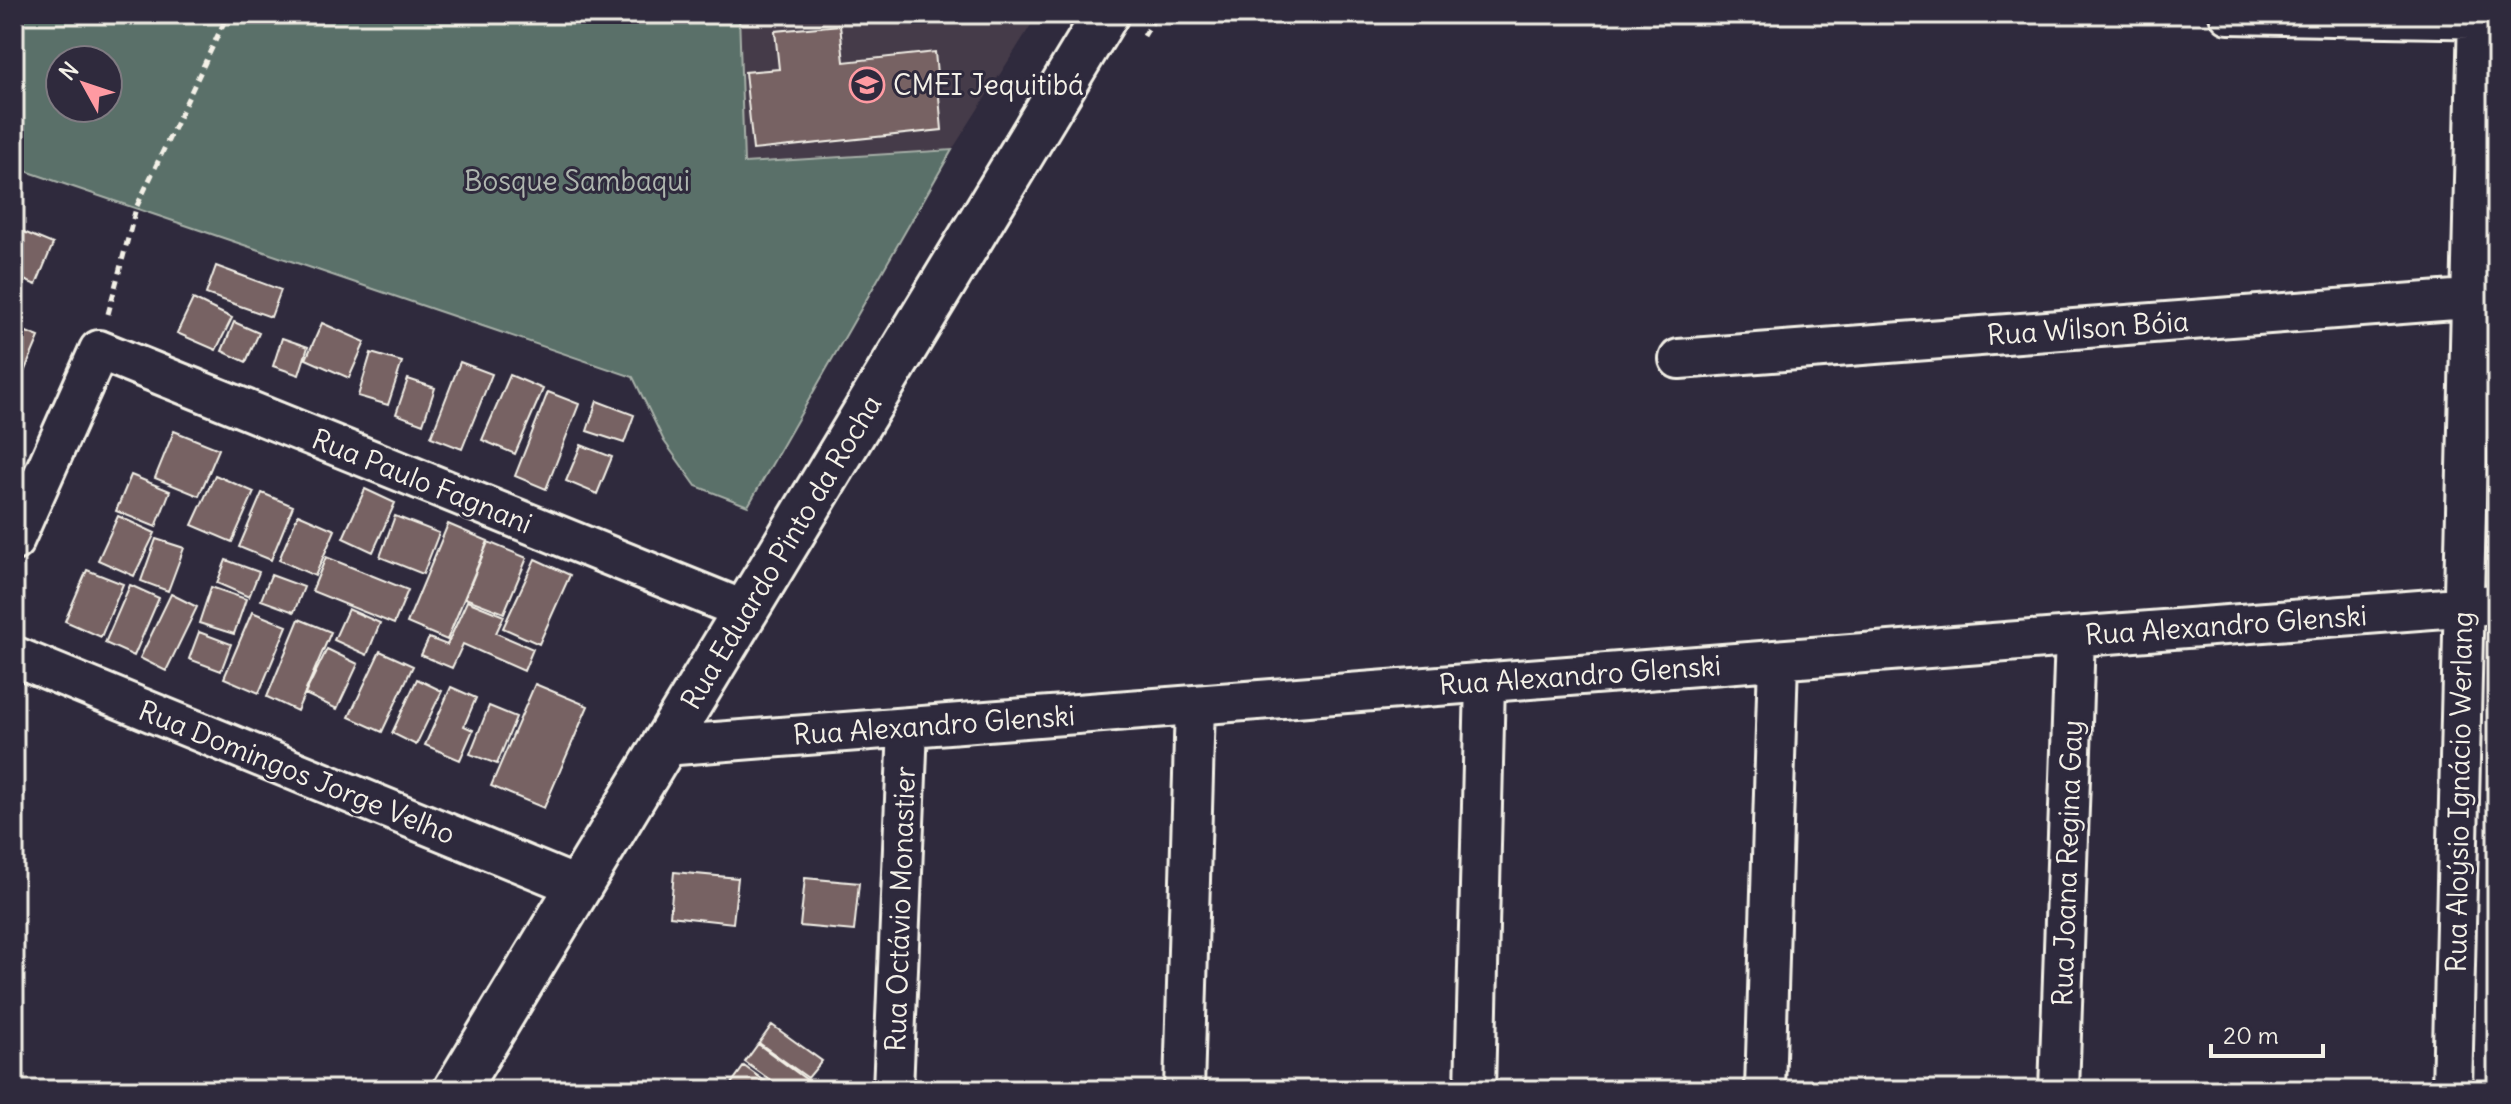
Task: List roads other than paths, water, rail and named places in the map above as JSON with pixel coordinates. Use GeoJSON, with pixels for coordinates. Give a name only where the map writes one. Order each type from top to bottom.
{"type":"FeatureCollection","features":[{"type":"Feature","properties":{"kind":"main road","name":"Rua Eduardo Pinto da Rocha"},"geometry":{"type":"LineString","coordinates":[[456,1090],[1106,14]]}},
{"type":"Feature","properties":{"kind":"street"},"geometry":{"type":"LineString","coordinates":[[2229,14],[2484,17]]}},
{"type":"Feature","properties":{"kind":"street","name":"Rua Aloýsio Ignácio Werlang"},"geometry":{"type":"LineString","coordinates":[[2452,1090],[2480,605],[2484,17]]}},
{"type":"Feature","properties":{"kind":"street","name":"Rua Wilson Bóia"},"geometry":{"type":"LineString","coordinates":[[1679,359],[2484,298]]}},
{"type":"Feature","properties":{"kind":"street","name":"Rua Paulo Fagnani"},"geometry":{"type":"LineString","coordinates":[[14,541],[99,350],[746,611]]}},
{"type":"Feature","properties":{"kind":"street","name":"Rua Alexandro Glenski"},"geometry":{"type":"LineString","coordinates":[[664,746],[2480,605]]}},
{"type":"Feature","properties":{"kind":"street","name":"Rua Joana Regina Gay"},"geometry":{"type":"LineString","coordinates":[[2059,1090],[2075,637]]}},
{"type":"Feature","properties":{"kind":"street","name":"Rua Domingos Jorge Velho"},"geometry":{"type":"LineString","coordinates":[[14,656],[579,887]]}},
{"type":"Feature","properties":{"kind":"street"},"geometry":{"type":"LineString","coordinates":[[1765,1090],[1778,660]]}},
{"type":"Feature","properties":{"kind":"street"},"geometry":{"type":"LineString","coordinates":[[1475,1090],[1485,682]]}},
{"type":"Feature","properties":{"kind":"street"},"geometry":{"type":"LineString","coordinates":[[1184,1090],[1195,705]]}},
{"type":"Feature","properties":{"kind":"street","name":"Rua Octávio Monastier"},"geometry":{"type":"LineString","coordinates":[[892,1089],[908,727]]}},
{"type":"Feature","properties":{"kind":"place","name":"CMEI Jequitibá"},"geometry":{"type":"Point","coordinates":[867,85]}},
{"type":"Feature","properties":{"kind":"park label","name":"Bosque Sambaqui"},"geometry":{"type":"Point","coordinates":[577,181]}}]}
